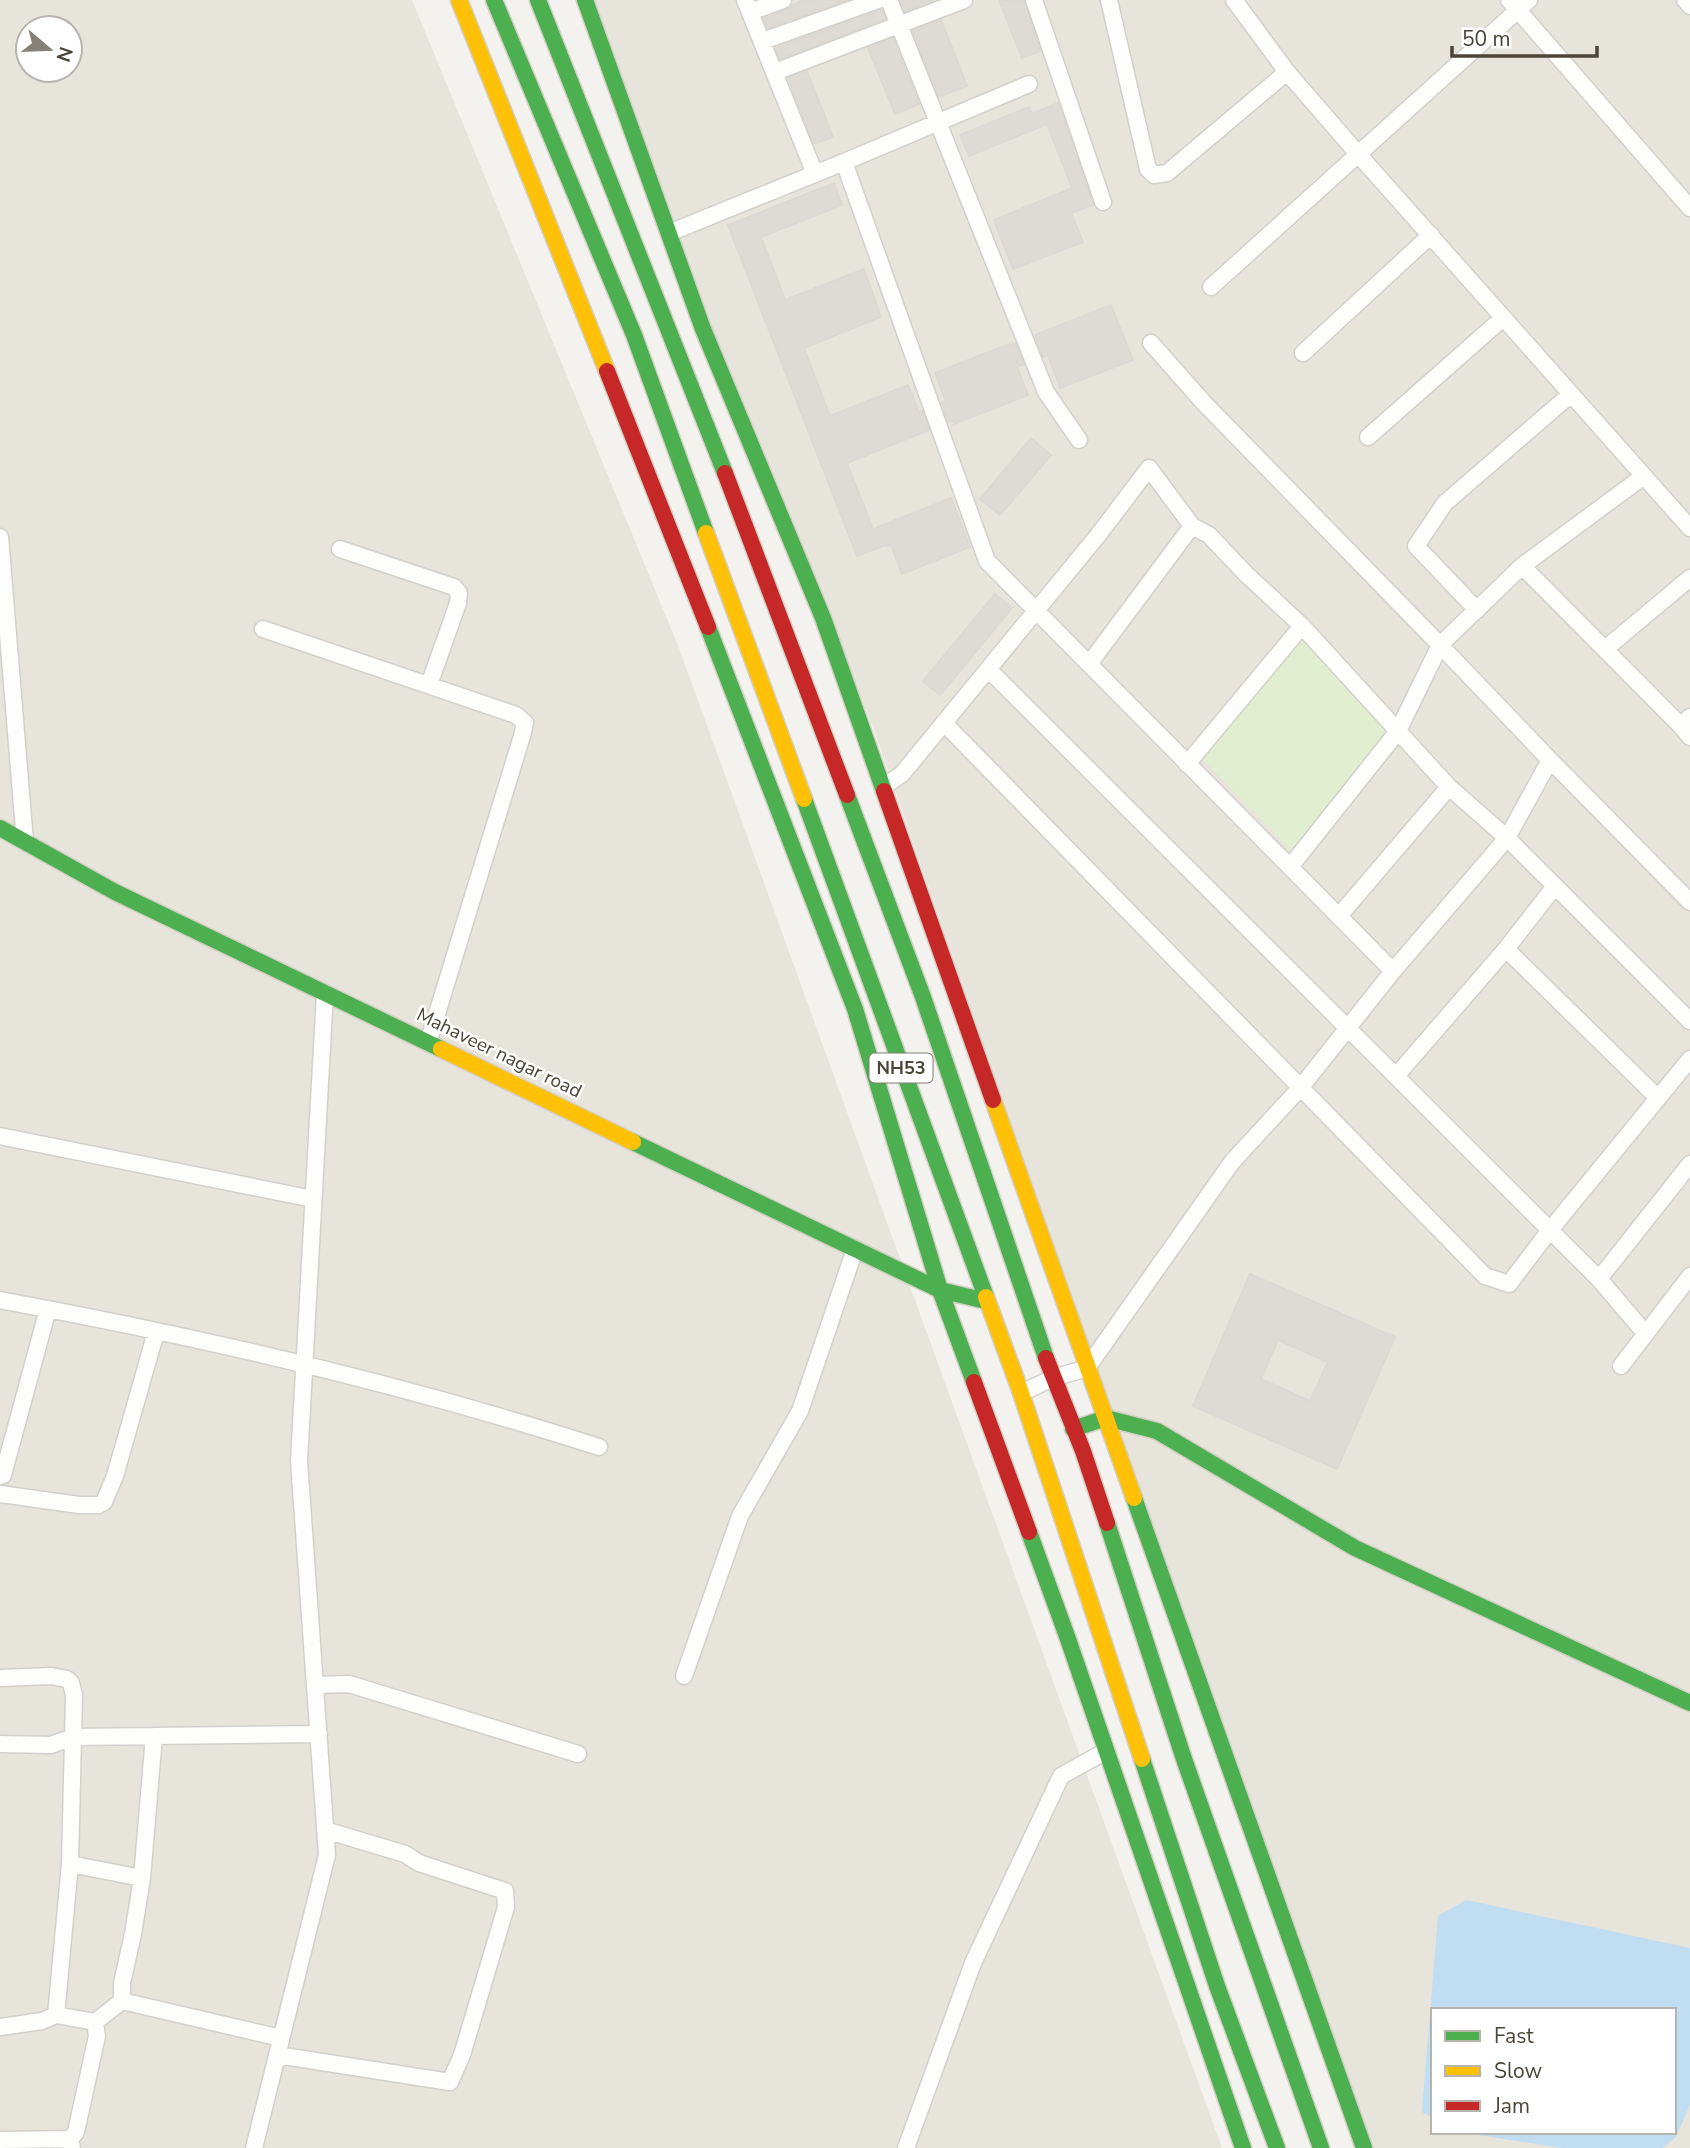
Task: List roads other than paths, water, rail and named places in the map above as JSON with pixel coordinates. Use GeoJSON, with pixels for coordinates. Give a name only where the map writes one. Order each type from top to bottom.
{"type":"FeatureCollection","features":[{"type":"Feature","properties":{"kind":"main road"},"geometry":{"type":"LineString","coordinates":[[459,0],[659,500],[855,1009],[940,1290],[1068,1639],[1243,2148]]}},
{"type":"Feature","properties":{"kind":"main road","name":"NH53"},"geometry":{"type":"LineString","coordinates":[[494,0],[634,335],[1021,1393],[1217,1986],[1277,2148]]}},
{"type":"Feature","properties":{"kind":"main road","name":"NH53"},"geometry":{"type":"LineString","coordinates":[[538,0],[755,549],[908,958],[1052,1378],[1083,1451],[1184,1759],[1321,2148]]}},
{"type":"Feature","properties":{"kind":"main road"},"geometry":{"type":"LineString","coordinates":[[585,0],[703,329],[824,618],[1364,2148]]}},
{"type":"Feature","properties":{"kind":"main road","name":"Mahaveer nagar road"},"geometry":{"type":"LineString","coordinates":[[0,828],[115,892],[940,1290],[986,1301]]}},
{"type":"Feature","properties":{"kind":"main road"},"geometry":{"type":"LineString","coordinates":[[1073,1429],[1107,1418],[1157,1431],[1355,1548],[1690,1703]]}},
{"type":"Feature","properties":{"kind":"street"},"geometry":{"type":"LineString","coordinates":[[783,0],[748,6],[815,174]]}},
{"type":"Feature","properties":{"kind":"street"},"geometry":{"type":"LineString","coordinates":[[762,41],[878,0]]}},
{"type":"Feature","properties":{"kind":"street"},"geometry":{"type":"LineString","coordinates":[[889,0],[1046,392],[1079,440]]}},
{"type":"Feature","properties":{"kind":"street"},"geometry":{"type":"LineString","coordinates":[[775,72],[964,0]]}},
{"type":"Feature","properties":{"kind":"street"},"geometry":{"type":"LineString","coordinates":[[1034,0],[1103,202]]}},
{"type":"Feature","properties":{"kind":"street"},"geometry":{"type":"LineString","coordinates":[[1109,0],[1148,169],[1154,175],[1167,173],[1287,72]]}},
{"type":"Feature","properties":{"kind":"street"},"geometry":{"type":"LineString","coordinates":[[1234,0],[1287,72],[1690,528]]}},
{"type":"Feature","properties":{"kind":"street"},"geometry":{"type":"LineString","coordinates":[[1685,0],[1690,6]]}},
{"type":"Feature","properties":{"kind":"street"},"geometry":{"type":"LineString","coordinates":[[1211,287],[1519,3],[1690,208]]}},
{"type":"Feature","properties":{"kind":"street"},"geometry":{"type":"LineString","coordinates":[[669,233],[1029,84]]}},
{"type":"Feature","properties":{"kind":"street"},"geometry":{"type":"LineString","coordinates":[[844,162],[987,561],[1393,971]]}},
{"type":"Feature","properties":{"kind":"street"},"geometry":{"type":"LineString","coordinates":[[1303,353],[1431,236]]}},
{"type":"Feature","properties":{"kind":"street"},"geometry":{"type":"LineString","coordinates":[[1368,437],[1503,318]]}},
{"type":"Feature","properties":{"kind":"street"},"geometry":{"type":"LineString","coordinates":[[1151,343],[1204,403],[1690,902]]}},
{"type":"Feature","properties":{"kind":"street"},"geometry":{"type":"LineString","coordinates":[[1477,610],[1416,546],[1445,503],[1571,394]]}},
{"type":"Feature","properties":{"kind":"street"},"geometry":{"type":"LineString","coordinates":[[883,788],[902,774],[1099,534],[1149,468],[1192,526],[1209,536],[1302,626],[1449,787],[1507,838],[1690,1021]]}},
{"type":"Feature","properties":{"kind":"street"},"geometry":{"type":"LineString","coordinates":[[1290,867],[1398,732],[1440,645],[1522,566],[1644,476]]}},
{"type":"Feature","properties":{"kind":"street"},"geometry":{"type":"LineString","coordinates":[[1088,664],[1192,526]]}},
{"type":"Feature","properties":{"kind":"street"},"geometry":{"type":"LineString","coordinates":[[0,537],[25,842]]}},
{"type":"Feature","properties":{"kind":"street"},"geometry":{"type":"LineString","coordinates":[[340,549],[454,587],[459,593],[458,603],[429,685]]}},
{"type":"Feature","properties":{"kind":"street"},"geometry":{"type":"LineString","coordinates":[[1522,566],[1687,726]]}},
{"type":"Feature","properties":{"kind":"street"},"geometry":{"type":"LineString","coordinates":[[1605,649],[1690,578]]}},
{"type":"Feature","properties":{"kind":"street"},"geometry":{"type":"LineString","coordinates":[[1188,764],[1302,626]]}},
{"type":"Feature","properties":{"kind":"street"},"geometry":{"type":"LineString","coordinates":[[263,629],[516,715],[524,723],[428,1042]]}},
{"type":"Feature","properties":{"kind":"street"},"geometry":{"type":"LineString","coordinates":[[988,669],[1599,1279],[1645,1333]]}},
{"type":"Feature","properties":{"kind":"street"},"geometry":{"type":"LineString","coordinates":[[944,723],[1485,1276],[1509,1284],[1690,1059]]}},
{"type":"Feature","properties":{"kind":"street"},"geometry":{"type":"LineString","coordinates":[[1021,1393],[1052,1378],[1087,1368],[1232,1162],[1301,1087],[1393,971],[1507,838],[1550,760]]}},
{"type":"Feature","properties":{"kind":"street"},"geometry":{"type":"LineString","coordinates":[[1339,916],[1449,787]]}},
{"type":"Feature","properties":{"kind":"street"},"geometry":{"type":"LineString","coordinates":[[1396,1076],[1506,949],[1555,886]]}},
{"type":"Feature","properties":{"kind":"street"},"geometry":{"type":"LineString","coordinates":[[1506,949],[1658,1098]]}},
{"type":"Feature","properties":{"kind":"street"},"geometry":{"type":"LineString","coordinates":[[254,2148],[327,1855],[299,1461],[325,993]]}},
{"type":"Feature","properties":{"kind":"street"},"geometry":{"type":"LineString","coordinates":[[0,1136],[313,1199]]}},
{"type":"Feature","properties":{"kind":"street"},"geometry":{"type":"LineString","coordinates":[[1599,1279],[1690,1164]]}},
{"type":"Feature","properties":{"kind":"street"},"geometry":{"type":"LineString","coordinates":[[684,1676],[740,1516],[800,1411],[855,1249]]}},
{"type":"Feature","properties":{"kind":"street"},"geometry":{"type":"LineString","coordinates":[[1620,1366],[1690,1276]]}},
{"type":"Feature","properties":{"kind":"street"},"geometry":{"type":"LineString","coordinates":[[0,1300],[304,1364],[517,1421],[598,1447]]}},
{"type":"Feature","properties":{"kind":"street"},"geometry":{"type":"LineString","coordinates":[[0,1476],[3,1475],[48,1309]]}},
{"type":"Feature","properties":{"kind":"street"},"geometry":{"type":"LineString","coordinates":[[0,1494],[79,1506],[104,1502],[115,1476],[156,1332]]}},
{"type":"Feature","properties":{"kind":"street"},"geometry":{"type":"LineString","coordinates":[[0,1678],[51,1676],[67,1679],[74,1695],[70,1864],[56,2015]]}},
{"type":"Feature","properties":{"kind":"street"},"geometry":{"type":"LineString","coordinates":[[316,1685],[349,1684],[578,1754]]}},
{"type":"Feature","properties":{"kind":"street"},"geometry":{"type":"LineString","coordinates":[[0,1744],[51,1745],[73,1737],[319,1734]]}},
{"type":"Feature","properties":{"kind":"street"},"geometry":{"type":"LineString","coordinates":[[122,2001],[121,1983],[133,1934],[142,1878],[154,1736]]}},
{"type":"Feature","properties":{"kind":"street"},"geometry":{"type":"LineString","coordinates":[[906,2148],[973,1963],[1061,1776],[1106,1751]]}},
{"type":"Feature","properties":{"kind":"street"},"geometry":{"type":"LineString","coordinates":[[277,2055],[450,2082],[462,2055],[506,1907],[505,1891],[419,1864],[405,1854],[326,1830]]}},
{"type":"Feature","properties":{"kind":"street"},"geometry":{"type":"LineString","coordinates":[[70,1864],[142,1878]]}},
{"type":"Feature","properties":{"kind":"street"},"geometry":{"type":"LineString","coordinates":[[122,2001],[281,2038]]}},
{"type":"Feature","properties":{"kind":"street"},"geometry":{"type":"LineString","coordinates":[[0,2027],[42,2021],[56,2015],[95,2022],[122,2001]]}},
{"type":"Feature","properties":{"kind":"street"},"geometry":{"type":"LineString","coordinates":[[0,2140],[71,2143],[76,2132],[97,2036],[95,2022]]}},
{"type":"Feature","properties":{"kind":"water"},"geometry":{"type":"Polygon","coordinates":[[[1466,1900],[1690,1948],[1690,2105],[1676,2137],[1663,2148],[1562,2148],[1472,2134],[1676,2134],[1676,2008],[1431,2008],[1431,2117],[1422,2112],[1438,1916],[1466,1900]]]}}]}
